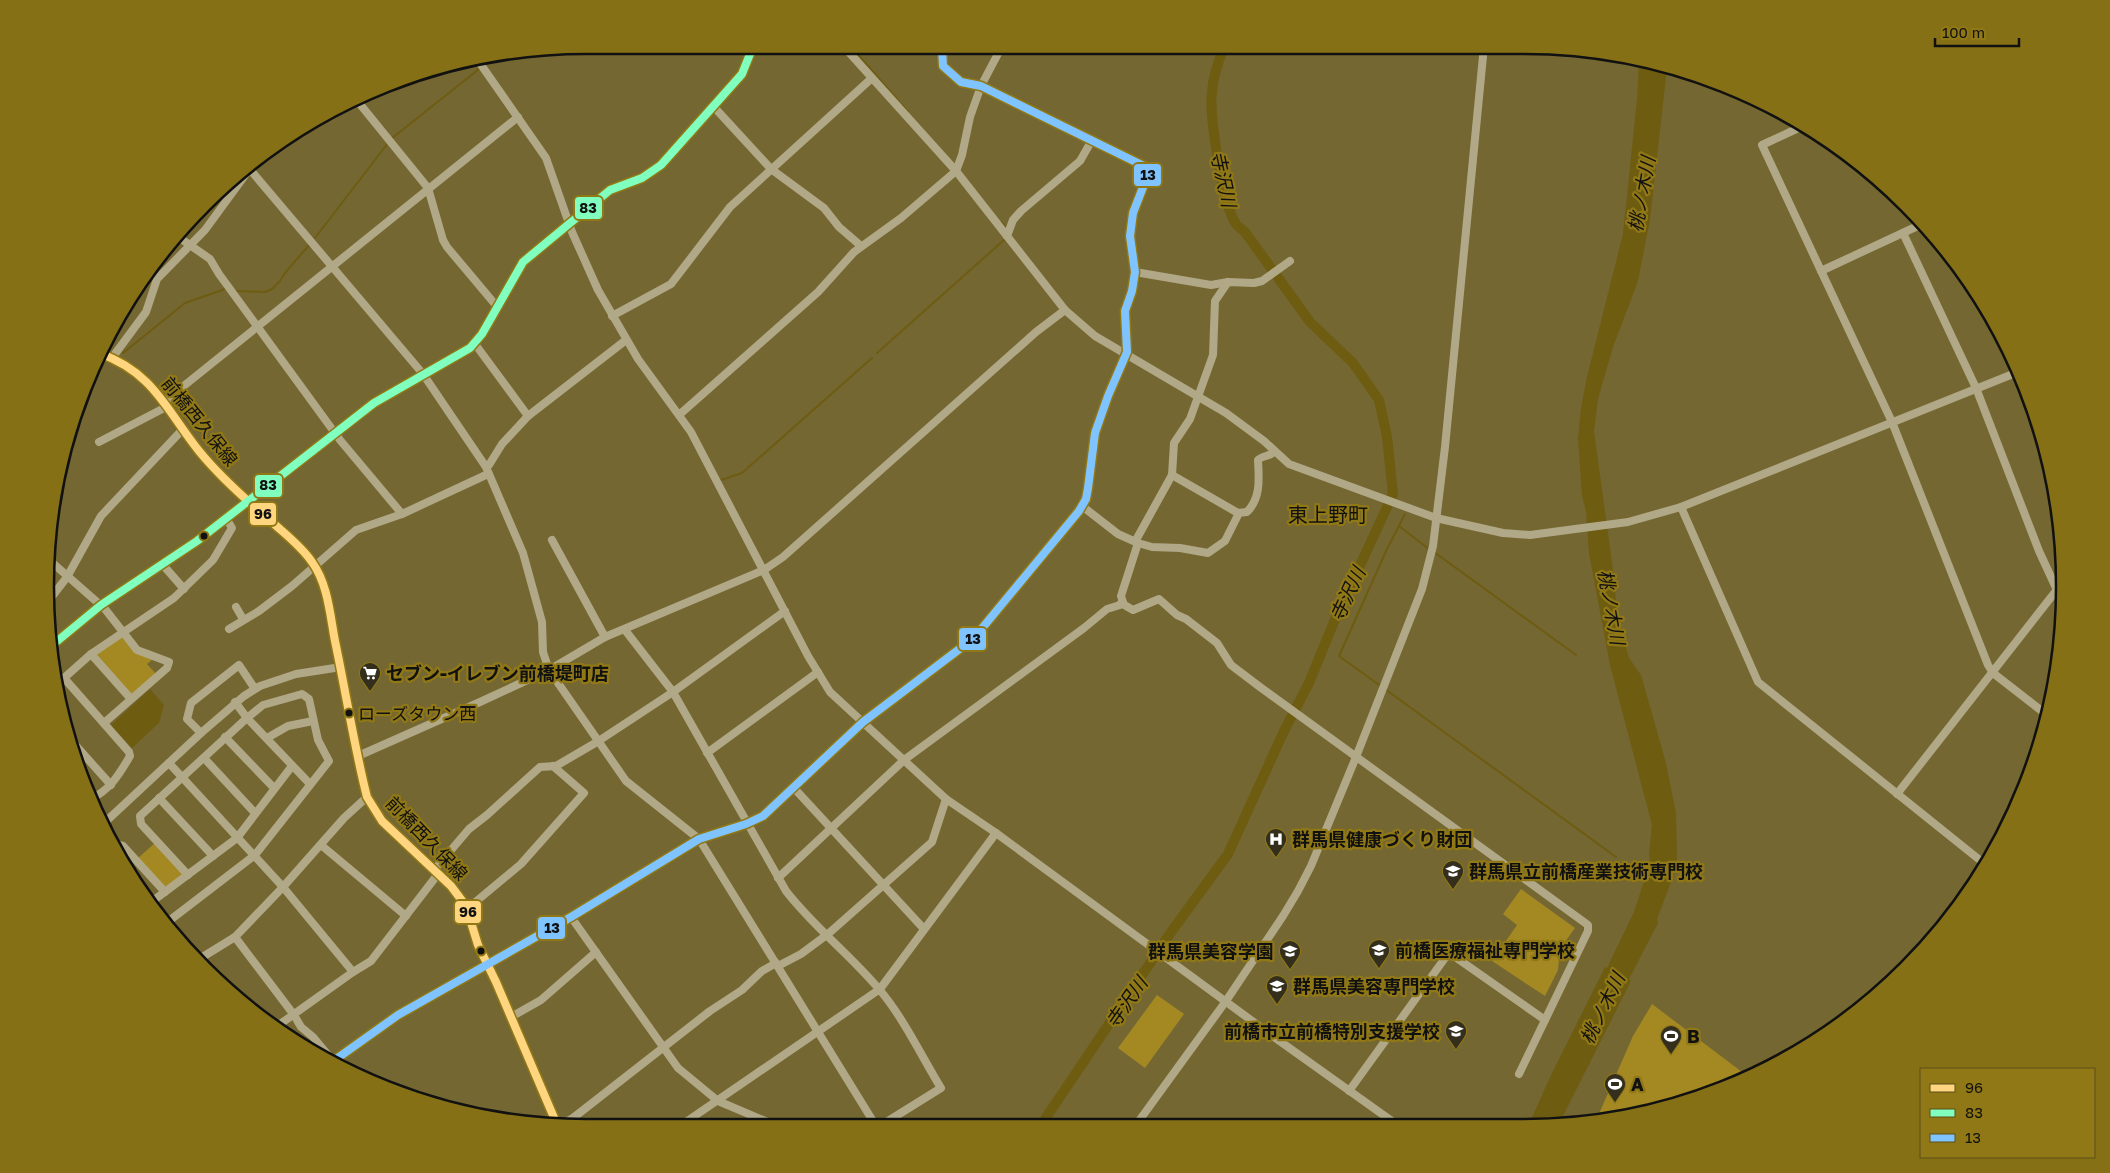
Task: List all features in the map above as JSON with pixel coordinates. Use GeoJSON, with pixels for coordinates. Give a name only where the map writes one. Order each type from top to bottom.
{"type":"FeatureCollection","features":[{"type":"Feature","properties":{"kind":"main road","name":"前橋西久保線"},"geometry":{"type":"LineString","coordinates":[[107,356],[139,374],[167,404],[210,464],[302,549],[315,567],[323,586],[367,797],[382,821],[463,900],[478,946],[511,1017],[553,1118]]}},
{"type":"Feature","properties":{"kind":"street"},"geometry":{"type":"LineString","coordinates":[[57,641],[101,605],[163,564],[226,518],[374,403],[475,344],[521,265],[610,190],[642,178],[657,168],[742,74],[750,54]]}},
{"type":"Feature","properties":{"kind":"street"},"geometry":{"type":"LineString","coordinates":[[338,1057],[398,1015],[571,917],[699,839],[746,824],[763,816],[863,722],[974,638],[1082,506],[1088,488],[1095,433],[1108,396],[1126,356],[1125,311],[1132,290],[1135,272],[1130,236],[1133,213],[1150,169],[981,86],[961,82],[943,66],[942,54]]}},
{"type":"Feature","properties":{"kind":"street"},"geometry":{"type":"LineString","coordinates":[[680,415],[818,292],[848,257],[901,218],[956,171],[962,155],[970,117],[981,86],[997,54]]}},
{"type":"Feature","properties":{"kind":"street"},"geometry":{"type":"LineString","coordinates":[[1140,1119],[1226,1001],[1284,916],[1298,891],[1311,866],[1356,757],[1422,589],[1431,557],[1436,518],[1483,54]]}},
{"type":"Feature","properties":{"kind":"street"},"geometry":{"type":"LineString","coordinates":[[851,55],[956,171],[1065,310],[1095,336],[1246,426],[1274,452],[1298,468],[1436,518],[1489,531],[1516,535],[1628,522],[1681,507],[2012,374]]}},
{"type":"Feature","properties":{"kind":"street"},"geometry":{"type":"LineString","coordinates":[[481,64],[546,158],[582,256],[612,316],[626,340],[691,432],[830,692],[946,799],[996,833],[1389,1119]]}},
{"type":"Feature","properties":{"kind":"street"},"geometry":{"type":"LineString","coordinates":[[612,316],[670,284],[710,234],[719,218],[872,78]]}},
{"type":"Feature","properties":{"kind":"street"},"geometry":{"type":"LineString","coordinates":[[360,105],[428,188],[445,244],[494,303],[498,305]]}},
{"type":"Feature","properties":{"kind":"street"},"geometry":{"type":"LineString","coordinates":[[714,107],[771,169],[824,208],[839,227],[861,246]]}},
{"type":"Feature","properties":{"kind":"street"},"geometry":{"type":"LineString","coordinates":[[99,442],[167,404],[258,326],[518,117]]}},
{"type":"Feature","properties":{"kind":"street"},"geometry":{"type":"LineString","coordinates":[[1796,129],[1762,145],[1892,422],[1993,673],[2041,710]]}},
{"type":"Feature","properties":{"kind":"street"},"geometry":{"type":"LineString","coordinates":[[1007,236],[1013,220],[1080,161],[1092,140]]}},
{"type":"Feature","properties":{"kind":"street"},"geometry":{"type":"LineString","coordinates":[[252,172],[423,374],[487,471],[523,553],[542,622],[543,652],[549,670],[597,742],[626,781],[699,839],[872,1119]]}},
{"type":"Feature","properties":{"kind":"street"},"geometry":{"type":"LineString","coordinates":[[108,353],[146,312],[157,279],[204,230],[232,189]]}},
{"type":"Feature","properties":{"kind":"street"},"geometry":{"type":"LineString","coordinates":[[1821,271],[1916,227]]}},
{"type":"Feature","properties":{"kind":"street"},"geometry":{"type":"LineString","coordinates":[[1903,233],[1976,388],[2039,550],[2056,588]]}},
{"type":"Feature","properties":{"kind":"street"},"geometry":{"type":"LineString","coordinates":[[182,240],[212,261],[219,274],[334,433],[402,514]]}},
{"type":"Feature","properties":{"kind":"street"},"geometry":{"type":"LineString","coordinates":[[1135,272],[1211,285],[1228,282],[1254,283],[1262,281],[1287,263]]}},
{"type":"Feature","properties":{"kind":"street"},"geometry":{"type":"LineString","coordinates":[[1121,603],[1121,596],[1138,544],[1136,540],[1172,475],[1174,443],[1187,426],[1213,355],[1215,301],[1228,282]]}},
{"type":"Feature","properties":{"kind":"street"},"geometry":{"type":"LineString","coordinates":[[358,756],[549,670],[605,637],[764,570],[783,557],[1036,332],[1065,310]]}},
{"type":"Feature","properties":{"kind":"street"},"geometry":{"type":"LineString","coordinates":[[229,629],[258,610],[315,567],[356,530],[402,514],[487,471],[502,444],[528,416],[626,340]]}},
{"type":"Feature","properties":{"kind":"street"},"geometry":{"type":"LineString","coordinates":[[475,344],[528,416]]}},
{"type":"Feature","properties":{"kind":"street"},"geometry":{"type":"LineString","coordinates":[[54,592],[68,577],[101,516],[184,429]]}},
{"type":"Feature","properties":{"kind":"street"},"geometry":{"type":"LineString","coordinates":[[1172,475],[1239,513],[1247,512],[1254,505],[1258,495],[1258,460],[1274,452]]}},
{"type":"Feature","properties":{"kind":"street"},"geometry":{"type":"LineString","coordinates":[[1082,506],[1118,534],[1138,544],[1208,553],[1224,541],[1239,513]]}},
{"type":"Feature","properties":{"kind":"street"},"geometry":{"type":"LineString","coordinates":[[1681,507],[1758,682],[1980,860]]}},
{"type":"Feature","properties":{"kind":"street"},"geometry":{"type":"LineString","coordinates":[[97,796],[111,785],[130,756],[130,752],[64,678],[91,654],[165,605],[184,590],[213,560],[223,545],[232,528],[226,518]]}},
{"type":"Feature","properties":{"kind":"street"},"geometry":{"type":"LineString","coordinates":[[552,540],[605,637]]}},
{"type":"Feature","properties":{"kind":"street"},"geometry":{"type":"LineString","coordinates":[[163,564],[184,590]]}},
{"type":"Feature","properties":{"kind":"street"},"geometry":{"type":"LineString","coordinates":[[55,565],[101,605],[124,631],[137,650],[164,658],[169,662],[167,668],[104,723]]}},
{"type":"Feature","properties":{"kind":"street"},"geometry":{"type":"LineString","coordinates":[[1898,794],[2056,592]]}},
{"type":"Feature","properties":{"kind":"street"},"geometry":{"type":"LineString","coordinates":[[1121,603],[1133,610],[1158,599],[1217,643],[1231,665],[1588,925],[1589,929],[1519,1074]]}},
{"type":"Feature","properties":{"kind":"street"},"geometry":{"type":"LineString","coordinates":[[778,878],[904,760],[1084,628],[1107,609],[1121,603]]}},
{"type":"Feature","properties":{"kind":"street"},"geometry":{"type":"LineString","coordinates":[[236,607],[243,619]]}},
{"type":"Feature","properties":{"kind":"street"},"geometry":{"type":"LineString","coordinates":[[282,1023],[371,961],[469,829],[540,767],[553,766],[597,742],[673,692],[785,611]]}},
{"type":"Feature","properties":{"kind":"street"},"geometry":{"type":"LineString","coordinates":[[625,630],[673,692],[746,824],[778,878],[798,907],[828,934],[880,989],[941,1088],[891,1119]]}},
{"type":"Feature","properties":{"kind":"street"},"geometry":{"type":"LineString","coordinates":[[91,654],[131,699]]}},
{"type":"Feature","properties":{"kind":"street"},"geometry":{"type":"LineString","coordinates":[[200,733],[187,719],[190,703],[239,665],[255,689]]}},
{"type":"Feature","properties":{"kind":"street"},"geometry":{"type":"LineString","coordinates":[[108,820],[235,702],[255,689],[296,674],[340,667]]}},
{"type":"Feature","properties":{"kind":"street"},"geometry":{"type":"LineString","coordinates":[[707,753],[818,672]]}},
{"type":"Feature","properties":{"kind":"street"},"geometry":{"type":"LineString","coordinates":[[171,919],[255,855],[329,761],[318,740],[308,699],[302,694],[263,706],[246,718],[140,816],[140,821],[188,875]]}},
{"type":"Feature","properties":{"kind":"street"},"geometry":{"type":"LineString","coordinates":[[235,702],[246,718],[310,784]]}},
{"type":"Feature","properties":{"kind":"street"},"geometry":{"type":"LineString","coordinates":[[267,738],[288,726],[313,721]]}},
{"type":"Feature","properties":{"kind":"street"},"geometry":{"type":"LineString","coordinates":[[225,737],[274,788]]}},
{"type":"Feature","properties":{"kind":"street"},"geometry":{"type":"LineString","coordinates":[[80,750],[111,785]]}},
{"type":"Feature","properties":{"kind":"street"},"geometry":{"type":"LineString","coordinates":[[204,758],[255,813]]}},
{"type":"Feature","properties":{"kind":"street"},"geometry":{"type":"LineString","coordinates":[[169,763],[237,838],[255,855],[353,972]]}},
{"type":"Feature","properties":{"kind":"street"},"geometry":{"type":"LineString","coordinates":[[156,899],[237,838],[292,766]]}},
{"type":"Feature","properties":{"kind":"street"},"geometry":{"type":"LineString","coordinates":[[467,908],[522,864],[584,793],[553,766]]}},
{"type":"Feature","properties":{"kind":"street"},"geometry":{"type":"LineString","coordinates":[[793,787],[924,929]]}},
{"type":"Feature","properties":{"kind":"street"},"geometry":{"type":"LineString","coordinates":[[203,956],[235,936],[283,887],[344,818],[367,797]]}},
{"type":"Feature","properties":{"kind":"street"},"geometry":{"type":"LineString","coordinates":[[159,798],[213,856]]}},
{"type":"Feature","properties":{"kind":"street"},"geometry":{"type":"LineString","coordinates":[[571,1119],[664,1049],[710,1011],[742,990],[762,971],[801,954],[828,934],[932,842],[946,799]]}},
{"type":"Feature","properties":{"kind":"street"},"geometry":{"type":"LineString","coordinates":[[691,1119],[880,989],[996,833]]}},
{"type":"Feature","properties":{"kind":"street"},"geometry":{"type":"LineString","coordinates":[[320,845],[406,916]]}},
{"type":"Feature","properties":{"kind":"street"},"geometry":{"type":"LineString","coordinates":[[121,846],[164,892]]}},
{"type":"Feature","properties":{"kind":"street"},"geometry":{"type":"LineString","coordinates":[[571,917],[681,1071],[718,1101],[760,1119]]}},
{"type":"Feature","properties":{"kind":"street"},"geometry":{"type":"LineString","coordinates":[[235,936],[294,1015],[301,1028],[313,1037],[322,1049]]}},
{"type":"Feature","properties":{"kind":"street"},"geometry":{"type":"LineString","coordinates":[[511,1017],[541,1000],[596,952]]}},
{"type":"Feature","properties":{"kind":"street"},"geometry":{"type":"LineString","coordinates":[[1349,1090],[1445,958],[1452,954],[1545,1020]]}},
{"type":"Feature","properties":{"kind":"shaded area"},"geometry":{"type":"Polygon","coordinates":[[[121,635],[135,652],[154,658],[147,664],[156,674],[134,694],[130,694],[97,657],[97,652],[121,635]]]}},
{"type":"Feature","properties":{"kind":"shaded area"},"geometry":{"type":"Polygon","coordinates":[[[156,842],[184,872],[183,877],[167,889],[137,859],[156,842]]]}},
{"type":"Feature","properties":{"kind":"shaded area"},"geometry":{"type":"Polygon","coordinates":[[[1521,889],[1575,928],[1560,949],[1558,970],[1545,996],[1492,961],[1517,925],[1503,914],[1521,889]]]}},
{"type":"Feature","properties":{"kind":"shaded area"},"geometry":{"type":"Polygon","coordinates":[[[1157,995],[1184,1014],[1145,1068],[1118,1048],[1157,995]]]}},
{"type":"Feature","properties":{"kind":"shaded area","name":"B"},"geometry":{"type":"Polygon","coordinates":[[[1652,1004],[1742,1072],[1695,1091],[1661,1101],[1599,1114],[1633,1036],[1652,1004]]]}},
{"type":"Feature","properties":{"kind":"water","name":"桃ノ木川"},"geometry":{"type":"Polygon","coordinates":[[[1639,67],[1666,74],[1650,219],[1638,281],[1613,347],[1598,399],[1594,431],[1614,577],[1617,614],[1629,658],[1641,675],[1666,763],[1676,813],[1677,860],[1673,877],[1657,919],[1658,923],[1562,1118],[1531,1119],[1552,1073],[1634,912],[1650,862],[1652,825],[1610,665],[1589,553],[1578,439],[1587,377],[1623,234],[1639,67]]]}},
{"type":"Feature","properties":{"kind":"water"},"geometry":{"type":"Polygon","coordinates":[[[150,689],[164,705],[159,723],[132,748],[111,725],[150,689]]]}},
{"type":"Feature","properties":{"kind":"waterway"},"geometry":{"type":"LineString","coordinates":[[857,54],[908,112]]}},
{"type":"Feature","properties":{"kind":"waterway","name":"寺沢川"},"geometry":{"type":"LineString","coordinates":[[1045,1119],[1169,935],[1228,854],[1284,731],[1309,683],[1333,624],[1393,494],[1387,437],[1379,400],[1353,363],[1310,322],[1245,232],[1236,224],[1231,214],[1218,160],[1212,104],[1215,75],[1222,54]]}},
{"type":"Feature","properties":{"kind":"waterway"},"geometry":{"type":"LineString","coordinates":[[391,139],[479,69]]}},
{"type":"Feature","properties":{"kind":"waterway"},"geometry":{"type":"LineString","coordinates":[[315,238],[388,143]]}},
{"type":"Feature","properties":{"kind":"waterway"},"geometry":{"type":"LineString","coordinates":[[1001,222],[1006,228]]}},
{"type":"Feature","properties":{"kind":"waterway"},"geometry":{"type":"LineString","coordinates":[[877,353],[1004,240]]}},
{"type":"Feature","properties":{"kind":"waterway"},"geometry":{"type":"LineString","coordinates":[[236,291],[265,292],[272,289],[310,244]]}},
{"type":"Feature","properties":{"kind":"waterway"},"geometry":{"type":"LineString","coordinates":[[123,353],[185,303],[225,289]]}},
{"type":"Feature","properties":{"kind":"waterway"},"geometry":{"type":"LineString","coordinates":[[721,480],[742,473],[872,358]]}},
{"type":"Feature","properties":{"kind":"waterway"},"geometry":{"type":"LineString","coordinates":[[1382,687],[1339,656],[1387,549],[1405,514]]}},
{"type":"Feature","properties":{"kind":"waterway"},"geometry":{"type":"LineString","coordinates":[[1399,526],[1430,550]]}},
{"type":"Feature","properties":{"kind":"waterway"},"geometry":{"type":"LineString","coordinates":[[1434,552],[1576,655]]}},
{"type":"Feature","properties":{"kind":"waterway"},"geometry":{"type":"LineString","coordinates":[[1385,689],[1616,857]]}},
{"type":"Feature","properties":{"kind":"transit line","name":"83"},"geometry":{"type":"LineString","coordinates":[[57,641],[101,605],[197,541],[374,403],[470,348],[482,334],[523,262],[610,190],[642,178],[661,165],[742,74],[750,54]]}},
{"type":"Feature","properties":{"kind":"transit line","name":"13"},"geometry":{"type":"LineString","coordinates":[[338,1057],[398,1015],[571,917],[699,839],[746,824],[763,816],[863,722],[974,638],[1079,511],[1086,499],[1095,433],[1108,396],[1127,352],[1125,311],[1132,291],[1135,272],[1130,236],[1133,213],[1150,169],[981,86],[961,82],[943,66],[942,54]]}},
{"type":"Feature","properties":{"kind":"transit line","name":"96"},"geometry":{"type":"LineString","coordinates":[[107,356],[118,361],[146,381],[167,406],[207,461],[298,546],[308,556],[317,571],[328,600],[367,797],[382,821],[451,886],[466,906],[478,945],[496,982],[554,1118]]}},
{"type":"Feature","properties":{"kind":"place","name":"セブン-イレブン前橋堤町店"},"geometry":{"type":"Point","coordinates":[370,692]}},
{"type":"Feature","properties":{"kind":"place","name":"ローズタウン西"},"geometry":{"type":"Point","coordinates":[349,713]}},
{"type":"Feature","properties":{"kind":"place","name":"群馬県健康づくり財団"},"geometry":{"type":"Point","coordinates":[1276,858]}},
{"type":"Feature","properties":{"kind":"place","name":"群馬県立前橋産業技術専門校"},"geometry":{"type":"Point","coordinates":[1453,890]}},
{"type":"Feature","properties":{"kind":"place","name":"前橋医療福祉専門学校"},"geometry":{"type":"Point","coordinates":[1379,969]}},
{"type":"Feature","properties":{"kind":"place","name":"群馬県美容学園"},"geometry":{"type":"Point","coordinates":[1290,970]}},
{"type":"Feature","properties":{"kind":"place","name":"群馬県美容専門学校"},"geometry":{"type":"Point","coordinates":[1277,1005]}},
{"type":"Feature","properties":{"kind":"place","name":"前橋市立前橋特別支援学校"},"geometry":{"type":"Point","coordinates":[1456,1050]}},
{"type":"Feature","properties":{"kind":"place","name":"B"},"geometry":{"type":"Point","coordinates":[1671,1055]}},
{"type":"Feature","properties":{"kind":"place","name":"A"},"geometry":{"type":"Point","coordinates":[1615,1103]}},
{"type":"Feature","properties":{"kind":"district","name":"東上野町"},"geometry":{"type":"Point","coordinates":[1328,514]}}]}
